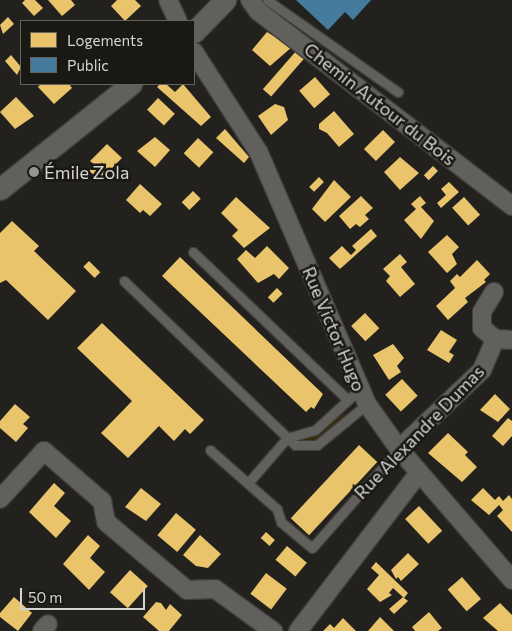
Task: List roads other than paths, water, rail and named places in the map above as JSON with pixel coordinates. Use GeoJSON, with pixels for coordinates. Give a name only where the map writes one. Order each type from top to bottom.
{"type":"FeatureCollection","features":[{"type":"Feature","properties":{"kind":"street"},"geometry":{"type":"LineString","coordinates":[[168,0],[178,20]]}},
{"type":"Feature","properties":{"kind":"street"},"geometry":{"type":"LineString","coordinates":[[195,31],[225,0]]}},
{"type":"Feature","properties":{"kind":"street","name":"Chemin Autour du Bois"},"geometry":{"type":"LineString","coordinates":[[250,0],[258,11],[512,206]]}},
{"type":"Feature","properties":{"kind":"street","name":"Rue Victor Hugo"},"geometry":{"type":"LineString","coordinates":[[195,54],[259,153],[358,398],[399,449],[512,580]]}},
{"type":"Feature","properties":{"kind":"street"},"geometry":{"type":"LineString","coordinates":[[0,189],[130,85]]}},
{"type":"Feature","properties":{"kind":"street"},"geometry":{"type":"LineString","coordinates":[[494,292],[480,319],[488,335],[504,339]]}},
{"type":"Feature","properties":{"kind":"street","name":"Rue Alexandre Dumas"},"geometry":{"type":"LineString","coordinates":[[399,449],[482,370],[504,339]]}},
{"type":"Feature","properties":{"kind":"street"},"geometry":{"type":"LineString","coordinates":[[0,499],[44,451],[102,501],[106,522],[187,590],[215,589],[273,631]]}},
{"type":"Feature","properties":{"kind":"street"},"geometry":{"type":"LineString","coordinates":[[298,631],[419,472]]}},
{"type":"Feature","properties":{"kind":"lane"},"geometry":{"type":"LineString","coordinates":[[267,0],[398,92]]}},
{"type":"Feature","properties":{"kind":"lane"},"geometry":{"type":"LineString","coordinates":[[193,252],[358,398]]}},
{"type":"Feature","properties":{"kind":"lane"},"geometry":{"type":"LineString","coordinates":[[124,281],[295,444],[317,445],[358,398]]}},
{"type":"Feature","properties":{"kind":"lane"},"geometry":{"type":"LineString","coordinates":[[210,450],[248,483],[287,438],[314,430],[358,398]]}},
{"type":"Feature","properties":{"kind":"lane","name":"Rue Alexandre Dumas"},"geometry":{"type":"LineString","coordinates":[[248,483],[277,509],[281,522],[312,548],[399,449]]}},
{"type":"Feature","properties":{"kind":"place","name":"Émile Zola"},"geometry":{"type":"Point","coordinates":[34,172]}}]}
